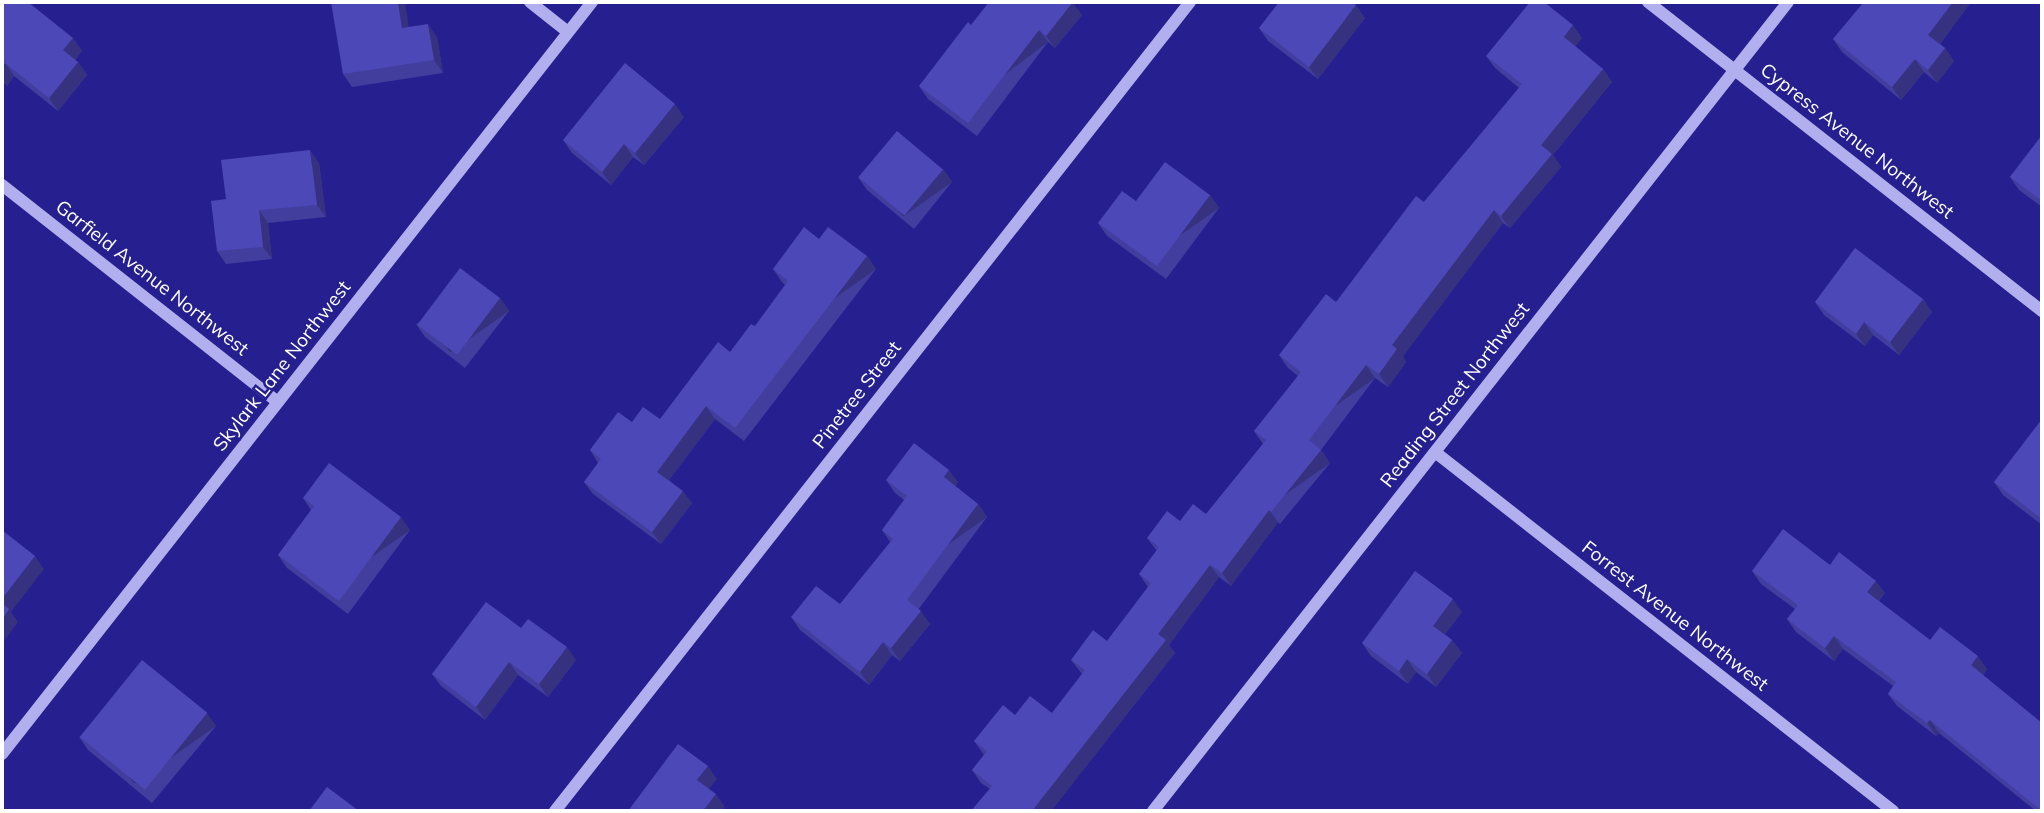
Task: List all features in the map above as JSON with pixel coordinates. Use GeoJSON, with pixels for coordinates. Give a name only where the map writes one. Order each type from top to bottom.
{"type":"FeatureCollection","features":[{"type":"Feature","properties":{"kind":"street"},"geometry":{"type":"LineString","coordinates":[[530,2],[568,32]]}},
{"type":"Feature","properties":{"kind":"street","name":"Skylark Lane Northwest"},"geometry":{"type":"LineString","coordinates":[[2,754],[592,2]]}},
{"type":"Feature","properties":{"kind":"street","name":"Pinetree Street"},"geometry":{"type":"LineString","coordinates":[[555,811],[1190,2]]}},
{"type":"Feature","properties":{"kind":"street","name":"Cypress Avenue Northwest"},"geometry":{"type":"LineString","coordinates":[[1648,2],[2042,311]]}},
{"type":"Feature","properties":{"kind":"street","name":"Reading Street Northwest"},"geometry":{"type":"LineString","coordinates":[[1153,811],[1788,2]]}},
{"type":"Feature","properties":{"kind":"street","name":"Garfield Avenue Northwest"},"geometry":{"type":"LineString","coordinates":[[2,185],[278,402]]}},
{"type":"Feature","properties":{"kind":"street","name":"Forrest Avenue Northwest"},"geometry":{"type":"LineString","coordinates":[[1435,452],[1893,811]]}},
{"type":"Feature","properties":{"kind":"building"},"geometry":{"type":"Polygon","coordinates":[[[2,2],[28,2],[73,38],[63,50],[78,62],[49,98],[5,63],[2,68],[2,2]]]}},
{"type":"Feature","properties":{"kind":"building"},"geometry":{"type":"Polygon","coordinates":[[[331,2],[398,2],[402,28],[428,24],[434,60],[343,74],[331,2]]]}},
{"type":"Feature","properties":{"kind":"building"},"geometry":{"type":"Polygon","coordinates":[[[989,2],[1073,2],[1046,36],[1039,30],[968,123],[919,86],[968,22],[971,25],[989,2]]]}},
{"type":"Feature","properties":{"kind":"building"},"geometry":{"type":"Polygon","coordinates":[[[1279,2],[1351,2],[1356,5],[1309,67],[1259,28],[1279,2]]]}},
{"type":"Feature","properties":{"kind":"building"},"geometry":{"type":"Polygon","coordinates":[[[1530,2],[1544,2],[1573,25],[1564,37],[1603,69],[1541,145],[1552,154],[1501,216],[1494,210],[1392,345],[1397,349],[1379,374],[1366,365],[1309,440],[1321,450],[1271,512],[1269,510],[1222,573],[1210,565],[1158,634],[1166,640],[1032,811],[971,811],[992,786],[972,770],[987,751],[974,741],[1003,705],[1015,715],[1030,696],[1052,713],[1085,670],[1071,660],[1093,630],[1107,641],[1151,583],[1139,574],[1159,547],[1147,538],[1167,511],[1180,521],[1193,504],[1206,514],[1266,440],[1254,431],[1301,372],[1279,355],[1326,294],[1336,302],[1416,196],[1424,202],[1522,84],[1486,56],[1530,2]]]}},
{"type":"Feature","properties":{"kind":"building"},"geometry":{"type":"Polygon","coordinates":[[[1864,2],[1953,2],[1928,35],[1945,48],[1928,70],[1915,59],[1892,87],[1833,39],[1864,2]]]}},
{"type":"Feature","properties":{"kind":"building"},"geometry":{"type":"Polygon","coordinates":[[[625,63],[675,104],[635,153],[624,144],[602,172],[563,140],[625,63]]]}},
{"type":"Feature","properties":{"kind":"building"},"geometry":{"type":"Polygon","coordinates":[[[897,131],[943,170],[904,216],[858,177],[897,131]]]}},
{"type":"Feature","properties":{"kind":"building"},"geometry":{"type":"Polygon","coordinates":[[[2042,135],[2042,201],[2010,177],[2042,135]]]}},
{"type":"Feature","properties":{"kind":"building"},"geometry":{"type":"Polygon","coordinates":[[[310,150],[317,205],[259,210],[263,247],[217,251],[211,201],[226,199],[221,160],[310,150]]]}},
{"type":"Feature","properties":{"kind":"building"},"geometry":{"type":"Polygon","coordinates":[[[1165,162],[1210,195],[1157,266],[1098,223],[1122,191],[1136,201],[1165,162]]]}},
{"type":"Feature","properties":{"kind":"building"},"geometry":{"type":"Polygon","coordinates":[[[804,227],[819,239],[828,227],[867,256],[735,428],[706,406],[657,472],[683,491],[652,532],[584,482],[601,459],[590,450],[618,412],[632,422],[643,407],[660,419],[718,342],[730,352],[751,324],[755,326],[788,281],[773,269],[804,227]]]}},
{"type":"Feature","properties":{"kind":"building"},"geometry":{"type":"Polygon","coordinates":[[[1855,248],[1923,299],[1890,342],[1864,322],[1856,334],[1815,302],[1855,248]]]}},
{"type":"Feature","properties":{"kind":"building"},"geometry":{"type":"Polygon","coordinates":[[[460,268],[500,298],[457,355],[417,325],[460,268]]]}},
{"type":"Feature","properties":{"kind":"building"},"geometry":{"type":"Polygon","coordinates":[[[2042,419],[2042,519],[1994,482],[2042,419]]]}},
{"type":"Feature","properties":{"kind":"building"},"geometry":{"type":"Polygon","coordinates":[[[914,443],[949,470],[944,477],[978,504],[907,600],[921,611],[891,648],[883,642],[860,672],[791,617],[816,586],[840,604],[893,539],[882,530],[907,496],[886,480],[914,443]]]}},
{"type":"Feature","properties":{"kind":"building"},"geometry":{"type":"Polygon","coordinates":[[[329,463],[401,517],[339,601],[278,555],[314,506],[303,498],[329,463]]]}},
{"type":"Feature","properties":{"kind":"building"},"geometry":{"type":"Polygon","coordinates":[[[1783,529],[1830,565],[1839,552],[1876,581],[1867,592],[1930,640],[1940,627],[1978,656],[1971,665],[2042,723],[2042,811],[1930,720],[1927,723],[1888,694],[1896,682],[1834,636],[1825,648],[1787,619],[1798,605],[1752,571],[1783,529]]]}},
{"type":"Feature","properties":{"kind":"building"},"geometry":{"type":"Polygon","coordinates":[[[2,530],[35,556],[2,599],[2,530]]]}},
{"type":"Feature","properties":{"kind":"building"},"geometry":{"type":"Polygon","coordinates":[[[1415,571],[1453,599],[1433,626],[1452,640],[1427,674],[1407,659],[1399,671],[1362,643],[1415,571]]]}},
{"type":"Feature","properties":{"kind":"building"},"geometry":{"type":"Polygon","coordinates":[[[486,602],[521,628],[528,619],[567,647],[539,684],[509,662],[476,707],[432,674],[486,602]]]}},
{"type":"Feature","properties":{"kind":"building"},"geometry":{"type":"Polygon","coordinates":[[[2,603],[9,609],[2,620],[2,603]]]}},
{"type":"Feature","properties":{"kind":"building"},"geometry":{"type":"Polygon","coordinates":[[[142,660],[207,713],[145,790],[80,737],[142,660]]]}},
{"type":"Feature","properties":{"kind":"building"},"geometry":{"type":"Polygon","coordinates":[[[678,744],[708,766],[697,780],[716,794],[703,811],[628,811],[678,744]]]}},
{"type":"Feature","properties":{"kind":"building"},"geometry":{"type":"Polygon","coordinates":[[[327,787],[359,811],[309,811],[327,787]]]}}]}
